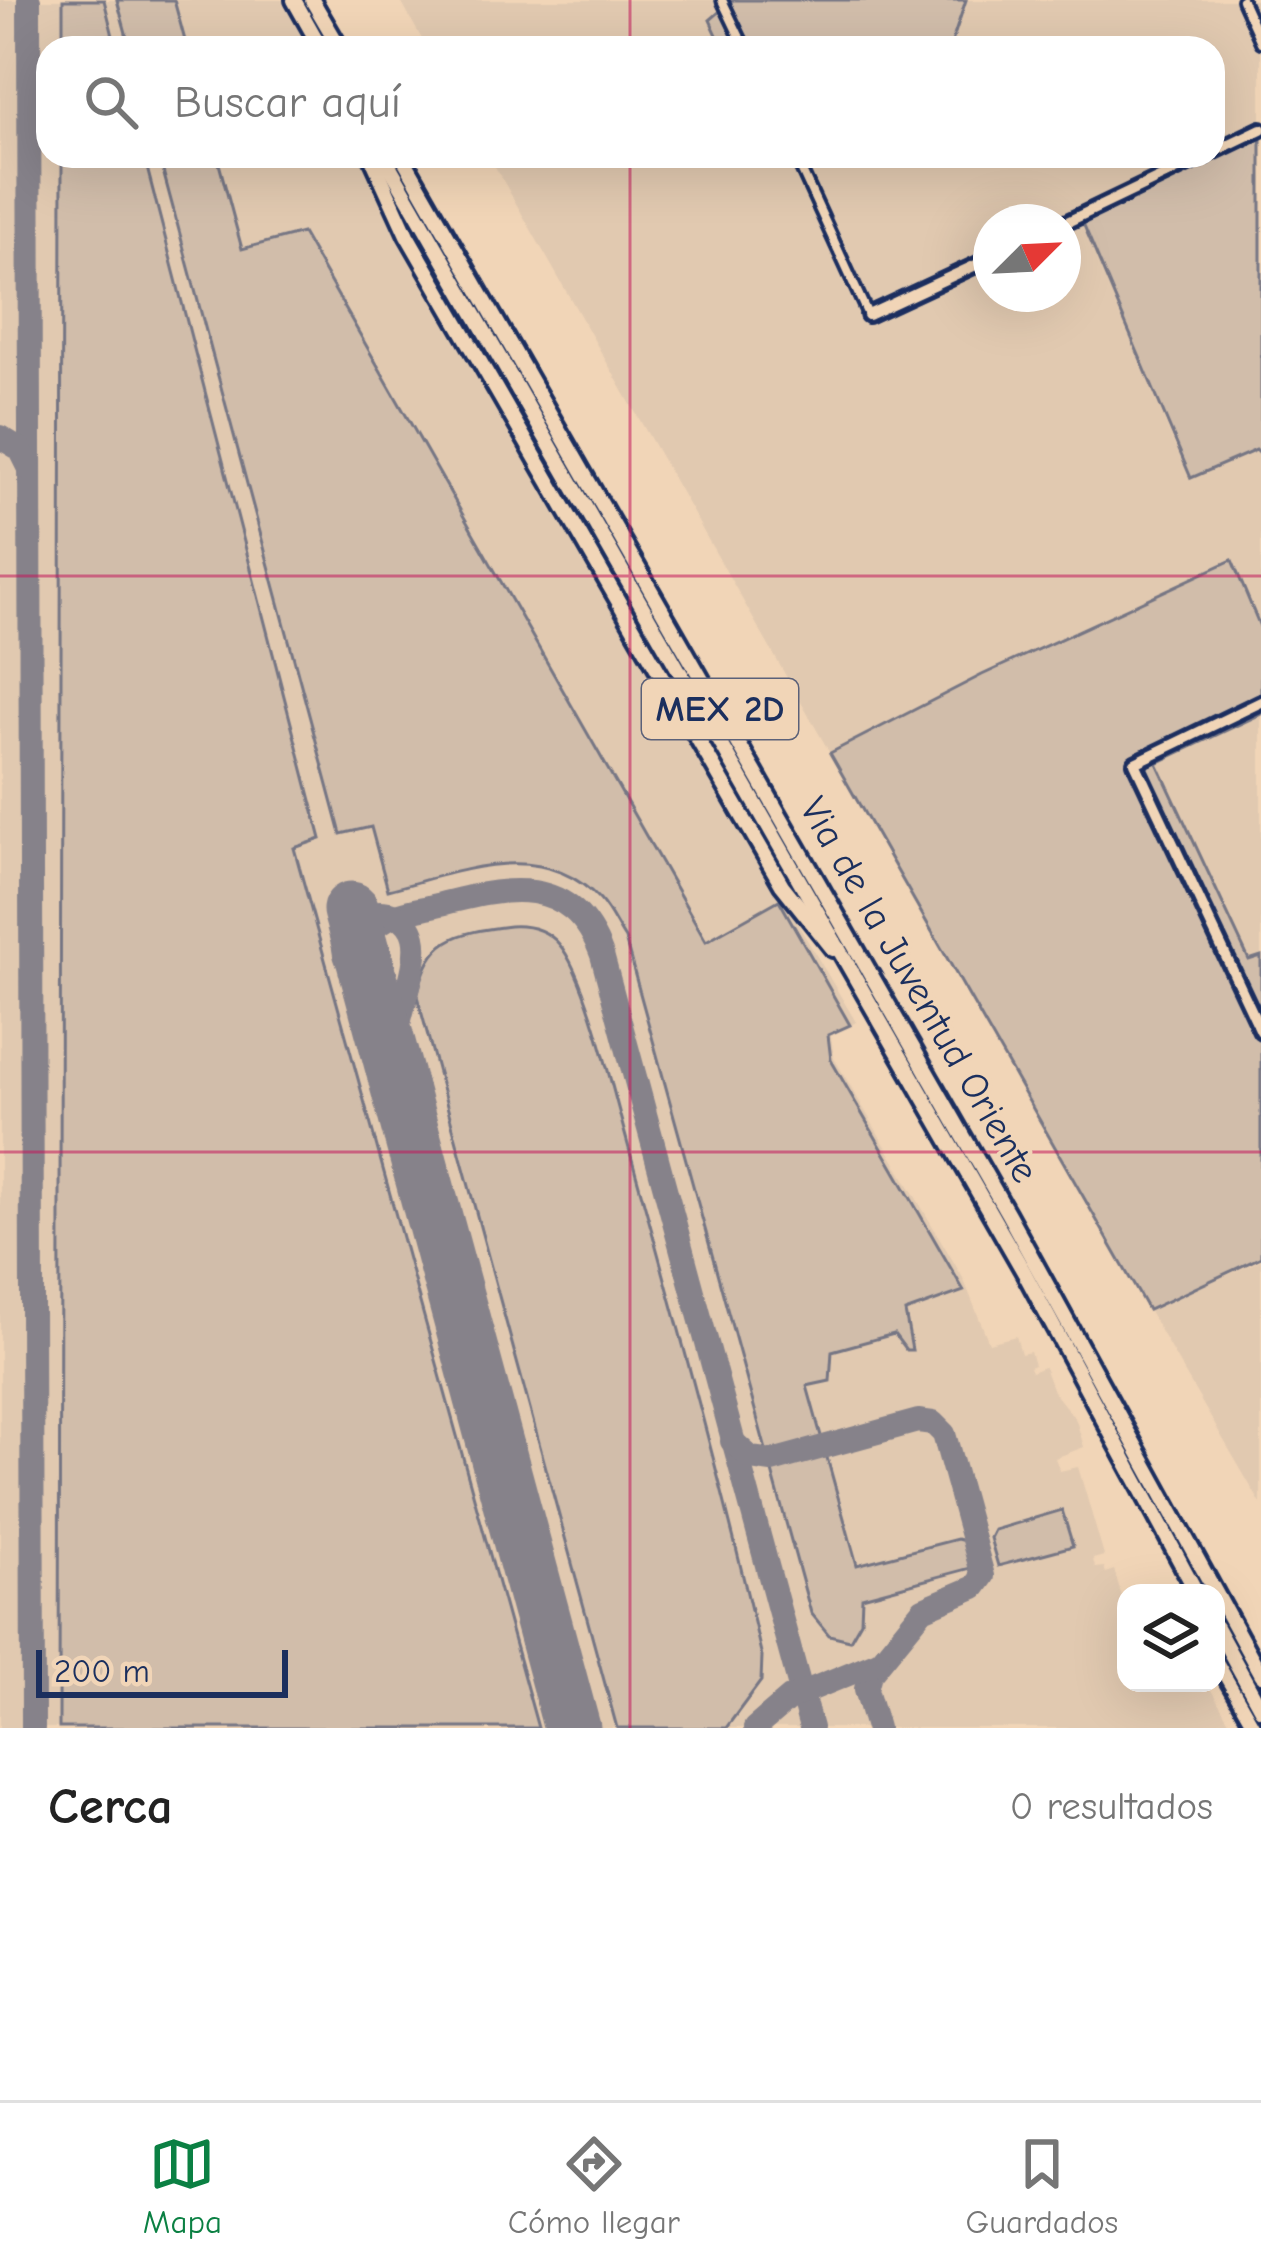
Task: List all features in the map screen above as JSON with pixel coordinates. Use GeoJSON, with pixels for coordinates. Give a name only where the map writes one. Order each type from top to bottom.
{"type":"FeatureCollection","features":[{"type":"Feature","properties":{"kind":"highway"},"geometry":{"type":"LineString","coordinates":[[294,0],[327,36]]}},
{"type":"Feature","properties":{"kind":"highway"},"geometry":{"type":"LineString","coordinates":[[312,0],[320,36]]}},
{"type":"Feature","properties":{"kind":"highway"},"geometry":{"type":"LineString","coordinates":[[376,168],[407,235],[770,866],[791,899],[855,975]]}},
{"type":"Feature","properties":{"kind":"highway","name":"Via de la Juventud Oriente"},"geometry":{"type":"LineString","coordinates":[[391,168],[855,975],[1030,1268],[1190,1584]]}},
{"type":"Feature","properties":{"kind":"highway","name":"Via de la Juventud Oriente"},"geometry":{"type":"LineString","coordinates":[[409,168],[1261,1676]]}},
{"type":"Feature","properties":{"kind":"highway"},"geometry":{"type":"LineString","coordinates":[[1225,1643],[1261,1709]]}},
{"type":"Feature","properties":{"kind":"main road"},"geometry":{"type":"LineString","coordinates":[[1225,1676],[1255,1728]]}},
{"type":"Feature","properties":{"kind":"street"},"geometry":{"type":"LineString","coordinates":[[722,0],[739,36]]}},
{"type":"Feature","properties":{"kind":"street"},"geometry":{"type":"LineString","coordinates":[[1242,0],[1261,43]]}},
{"type":"Feature","properties":{"kind":"street"},"geometry":{"type":"LineString","coordinates":[[1225,146],[1261,128]]}},
{"type":"Feature","properties":{"kind":"street"},"geometry":{"type":"LineString","coordinates":[[801,168],[868,315],[973,266]]}},
{"type":"Feature","properties":{"kind":"street"},"geometry":{"type":"LineString","coordinates":[[1081,215],[1180,168]]}},
{"type":"Feature","properties":{"kind":"street"},"geometry":{"type":"LineString","coordinates":[[1261,702],[1135,763],[1261,1031]]}},
{"type":"Feature","properties":{"kind":"shaded area"},"geometry":{"type":"Polygon","coordinates":[[[0,0],[282,0],[303,36],[36,36],[36,168],[371,168],[695,752],[856,1022],[831,1036],[834,1058],[963,1278],[989,1343],[1016,1336],[1021,1354],[1030,1352],[1031,1372],[1044,1367],[1053,1391],[1076,1420],[1084,1447],[1055,1458],[1060,1471],[1078,1467],[1104,1556],[1093,1559],[1095,1568],[1104,1567],[1106,1573],[1114,1570],[1118,1584],[1117,1692],[1212,1692],[1233,1728],[0,1728],[0,0]]]}},
{"type":"Feature","properties":{"kind":"shaded area"},"geometry":{"type":"Polygon","coordinates":[[[63,0],[104,0],[113,36],[63,36],[63,0]]]}},
{"type":"Feature","properties":{"kind":"shaded area"},"geometry":{"type":"Polygon","coordinates":[[[117,0],[174,0],[184,36],[127,36],[117,0]]]}},
{"type":"Feature","properties":{"kind":"shaded area"},"geometry":{"type":"Polygon","coordinates":[[[400,0],[733,0],[710,20],[717,36],[420,36],[400,0]]]}},
{"type":"Feature","properties":{"kind":"shaded area"},"geometry":{"type":"Polygon","coordinates":[[[733,0],[966,0],[954,36],[717,36],[710,20],[733,0]]]}},
{"type":"Feature","properties":{"kind":"shaded area"},"geometry":{"type":"Polygon","coordinates":[[[966,0],[1261,0],[1261,130],[1225,147],[1225,36],[954,36],[966,0]]]}},
{"type":"Feature","properties":{"kind":"shaded area"},"geometry":{"type":"Polygon","coordinates":[[[1261,128],[1261,455],[1256,450],[1191,478],[1081,216],[1179,168],[1225,168],[1225,146],[1261,128]]]}},
{"type":"Feature","properties":{"kind":"shaded area"},"geometry":{"type":"Polygon","coordinates":[[[62,168],[147,168],[321,839],[294,848],[538,1728],[59,1728],[62,168]]]}},
{"type":"Feature","properties":{"kind":"shaded area"},"geometry":{"type":"Polygon","coordinates":[[[162,168],[220,168],[242,249],[302,233],[706,941],[779,900],[850,1025],[828,1035],[831,1060],[964,1291],[905,1312],[912,1350],[906,1350],[894,1334],[832,1351],[830,1381],[807,1386],[857,1565],[957,1539],[968,1542],[971,1568],[862,1597],[861,1621],[850,1640],[829,1635],[811,1613],[625,939],[600,900],[577,880],[526,864],[470,869],[388,890],[371,827],[341,834],[162,168]]]}},
{"type":"Feature","properties":{"kind":"shaded area"},"geometry":{"type":"Polygon","coordinates":[[[496,168],[1180,168],[1081,215],[1081,204],[973,204],[973,312],[1081,312],[1081,217],[1192,478],[1257,449],[1261,455],[1261,629],[1232,560],[982,675],[830,753],[496,168]]]}},
{"type":"Feature","properties":{"kind":"shaded area"},"geometry":{"type":"Polygon","coordinates":[[[1232,560],[1261,629],[1261,714],[1157,763],[1249,960],[1261,956],[1261,1257],[1148,1310],[830,753],[982,675],[1232,560]]]}},
{"type":"Feature","properties":{"kind":"shaded area"},"geometry":{"type":"Polygon","coordinates":[[[1261,714],[1261,956],[1249,961],[1157,763],[1261,714]]]}},
{"type":"Feature","properties":{"kind":"shaded area"},"geometry":{"type":"Polygon","coordinates":[[[510,926],[537,929],[559,944],[589,1006],[696,1395],[762,1657],[761,1681],[726,1728],[617,1728],[417,996],[429,961],[448,942],[510,926]]]}},
{"type":"Feature","properties":{"kind":"shaded area"},"geometry":{"type":"Polygon","coordinates":[[[1261,1260],[1261,1504],[1148,1310],[1261,1260]]]}},
{"type":"Feature","properties":{"kind":"shaded area"},"geometry":{"type":"Polygon","coordinates":[[[1062,1510],[1073,1546],[998,1566],[990,1538],[994,1530],[1062,1510]]]}},
{"type":"Feature","properties":{"kind":"taxiway"},"geometry":{"type":"LineString","coordinates":[[29,0],[33,1728]]}},
{"type":"Feature","properties":{"kind":"taxiway"},"geometry":{"type":"LineString","coordinates":[[0,437],[20,449],[30,469]]}},
{"type":"Feature","properties":{"kind":"taxiway"},"geometry":{"type":"LineString","coordinates":[[365,962],[371,935],[389,918],[487,894],[534,892],[555,898],[589,928],[602,955],[811,1728]]}},
{"type":"Feature","properties":{"kind":"taxiway"},"geometry":{"type":"LineString","coordinates":[[376,1002],[348,963],[344,947],[352,923],[374,912],[387,912],[408,925],[415,950],[394,1067]]}},
{"type":"Feature","properties":{"kind":"taxiway"},"geometry":{"type":"LineString","coordinates":[[732,1441],[751,1458],[772,1461],[918,1421],[933,1423],[944,1434],[983,1576],[975,1587],[923,1609],[870,1674],[866,1689],[877,1728]]}},
{"type":"Feature","properties":{"kind":"taxiway"},"geometry":{"type":"LineString","coordinates":[[755,1728],[790,1698],[878,1662]]}},
{"type":"Feature","properties":{"kind":"runway"},"geometry":{"type":"LineString","coordinates":[[351,910],[572,1728]]}}]}
